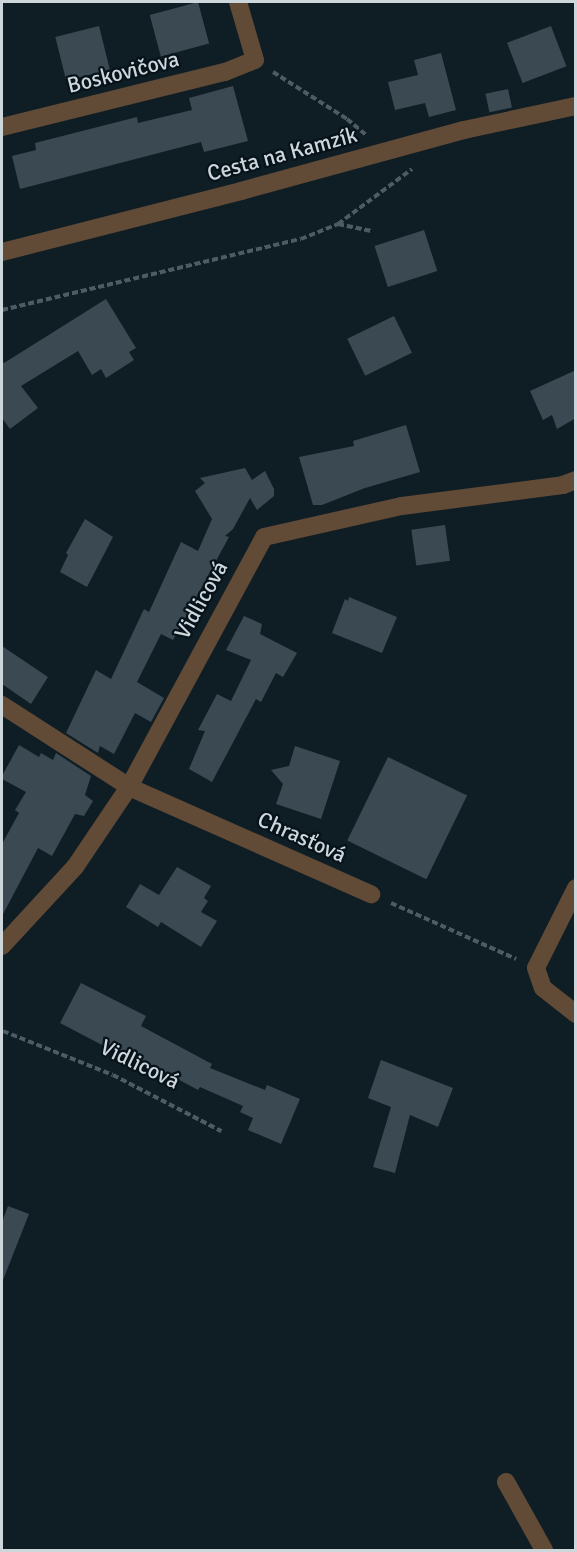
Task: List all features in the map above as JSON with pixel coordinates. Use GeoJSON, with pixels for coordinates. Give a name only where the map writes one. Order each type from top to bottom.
{"type":"FeatureCollection","features":[{"type":"Feature","properties":{"kind":"street"},"geometry":{"type":"LineString","coordinates":[[238,2],[255,60]]}},
{"type":"Feature","properties":{"kind":"street","name":"Boskovičova"},"geometry":{"type":"LineString","coordinates":[[2,127],[225,72],[255,60]]}},
{"type":"Feature","properties":{"kind":"street","name":"Cesta na Kamzík"},"geometry":{"type":"LineString","coordinates":[[2,252],[241,191],[453,133],[576,106]]}},
{"type":"Feature","properties":{"kind":"street","name":"Vidlicová"},"geometry":{"type":"LineString","coordinates":[[10,945],[75,867],[129,787],[264,537],[402,506],[563,485],[576,480]]}},
{"type":"Feature","properties":{"kind":"street","name":"Chrasťová"},"geometry":{"type":"LineString","coordinates":[[2,705],[129,787],[371,894]]}},
{"type":"Feature","properties":{"kind":"street"},"geometry":{"type":"LineString","coordinates":[[576,888],[536,968],[543,988],[576,1014]]}},
{"type":"Feature","properties":{"kind":"street"},"geometry":{"type":"LineString","coordinates":[[506,1482],[544,1551]]}},
{"type":"Feature","properties":{"kind":"path"},"geometry":{"type":"LineString","coordinates":[[255,60],[347,119]]}},
{"type":"Feature","properties":{"kind":"path"},"geometry":{"type":"LineString","coordinates":[[2,310],[301,239],[338,224],[419,164]]}},
{"type":"Feature","properties":{"kind":"path"},"geometry":{"type":"LineString","coordinates":[[338,224],[371,231]]}},
{"type":"Feature","properties":{"kind":"path"},"geometry":{"type":"LineString","coordinates":[[371,894],[536,968]]}},
{"type":"Feature","properties":{"kind":"path","name":"Vidlicová"},"geometry":{"type":"LineString","coordinates":[[3,1031],[113,1075],[221,1131]]}},
{"type":"Feature","properties":{"kind":"building"},"geometry":{"type":"Polygon","coordinates":[[[198,2],[209,44],[161,56],[150,15],[198,2]]]}},
{"type":"Feature","properties":{"kind":"building"},"geometry":{"type":"Polygon","coordinates":[[[99,26],[110,70],[66,81],[55,37],[99,26]]]}},
{"type":"Feature","properties":{"kind":"building"},"geometry":{"type":"Polygon","coordinates":[[[551,26],[566,66],[523,83],[507,43],[551,26]]]}},
{"type":"Feature","properties":{"kind":"building"},"geometry":{"type":"Polygon","coordinates":[[[441,53],[456,110],[429,117],[425,103],[395,110],[388,82],[418,75],[414,60],[441,53]]]}},
{"type":"Feature","properties":{"kind":"building"},"geometry":{"type":"Polygon","coordinates":[[[233,86],[248,141],[204,152],[201,142],[20,189],[12,156],[36,150],[35,143],[137,117],[138,123],[192,110],[189,98],[233,86]]]}},
{"type":"Feature","properties":{"kind":"building"},"geometry":{"type":"Polygon","coordinates":[[[508,89],[512,108],[489,112],[486,94],[508,89]]]}},
{"type":"Feature","properties":{"kind":"building"},"geometry":{"type":"Polygon","coordinates":[[[424,230],[437,271],[388,287],[375,246],[424,230]]]}},
{"type":"Feature","properties":{"kind":"building"},"geometry":{"type":"Polygon","coordinates":[[[106,299],[136,348],[129,352],[134,360],[106,378],[101,369],[92,375],[78,351],[21,386],[38,408],[10,429],[2,418],[2,360],[4,363],[106,299]]]}},
{"type":"Feature","properties":{"kind":"building"},"geometry":{"type":"Polygon","coordinates":[[[394,316],[412,353],[365,376],[347,339],[394,316]]]}},
{"type":"Feature","properties":{"kind":"building"},"geometry":{"type":"Polygon","coordinates":[[[576,370],[576,418],[557,429],[552,415],[543,420],[530,391],[576,370]]]}},
{"type":"Feature","properties":{"kind":"building"},"geometry":{"type":"Polygon","coordinates":[[[406,425],[420,472],[365,488],[322,505],[313,505],[299,457],[354,446],[353,441],[406,425]]]}},
{"type":"Feature","properties":{"kind":"building"},"geometry":{"type":"Polygon","coordinates":[[[245,468],[252,480],[265,471],[274,489],[274,496],[257,510],[250,498],[233,529],[225,536],[229,537],[173,640],[161,634],[137,682],[164,698],[151,722],[135,713],[114,754],[100,746],[98,753],[66,733],[96,670],[111,679],[144,609],[149,612],[181,542],[198,551],[212,519],[195,491],[205,483],[200,478],[245,468]]]}},
{"type":"Feature","properties":{"kind":"building"},"geometry":{"type":"Polygon","coordinates":[[[85,519],[113,537],[87,587],[60,572],[68,555],[66,553],[85,519]]]}},
{"type":"Feature","properties":{"kind":"building"},"geometry":{"type":"Polygon","coordinates":[[[445,525],[450,561],[416,565],[411,530],[445,525]]]}},
{"type":"Feature","properties":{"kind":"building"},"geometry":{"type":"Polygon","coordinates":[[[349,597],[397,617],[382,653],[332,633],[345,599],[348,601],[349,597]]]}},
{"type":"Feature","properties":{"kind":"building"},"geometry":{"type":"Polygon","coordinates":[[[244,616],[262,624],[260,634],[297,653],[283,677],[276,673],[261,702],[256,699],[212,782],[189,769],[205,731],[198,730],[217,694],[231,701],[251,660],[226,650],[244,616]]]}},
{"type":"Feature","properties":{"kind":"building"},"geometry":{"type":"Polygon","coordinates":[[[2,646],[48,677],[31,704],[2,684],[2,646]]]}},
{"type":"Feature","properties":{"kind":"building"},"geometry":{"type":"Polygon","coordinates":[[[19,745],[39,757],[41,753],[53,760],[56,753],[91,776],[85,795],[93,801],[84,816],[75,814],[52,856],[38,848],[2,916],[2,844],[19,813],[15,810],[26,792],[2,779],[2,776],[19,745]]]}},
{"type":"Feature","properties":{"kind":"building"},"geometry":{"type":"Polygon","coordinates":[[[295,746],[340,761],[321,819],[276,804],[283,784],[271,770],[289,766],[295,746]]]}},
{"type":"Feature","properties":{"kind":"building"},"geometry":{"type":"Polygon","coordinates":[[[388,757],[467,796],[426,879],[347,841],[388,757]]]}},
{"type":"Feature","properties":{"kind":"building"},"geometry":{"type":"Polygon","coordinates":[[[177,867],[211,886],[204,898],[208,901],[201,912],[217,921],[201,947],[161,922],[158,927],[126,907],[140,884],[159,895],[177,867]]]}},
{"type":"Feature","properties":{"kind":"building"},"geometry":{"type":"Polygon","coordinates":[[[81,983],[146,1016],[141,1026],[212,1064],[210,1068],[265,1090],[267,1085],[300,1099],[281,1144],[248,1130],[253,1118],[240,1112],[243,1106],[200,1087],[198,1090],[127,1052],[125,1057],[60,1023],[81,983]]]}},
{"type":"Feature","properties":{"kind":"building"},"geometry":{"type":"Polygon","coordinates":[[[381,1060],[453,1088],[438,1127],[410,1115],[395,1173],[373,1167],[391,1107],[368,1098],[381,1060]]]}},
{"type":"Feature","properties":{"kind":"building"},"geometry":{"type":"Polygon","coordinates":[[[8,1206],[29,1214],[3,1280],[2,1222],[8,1206]]]}}]}
